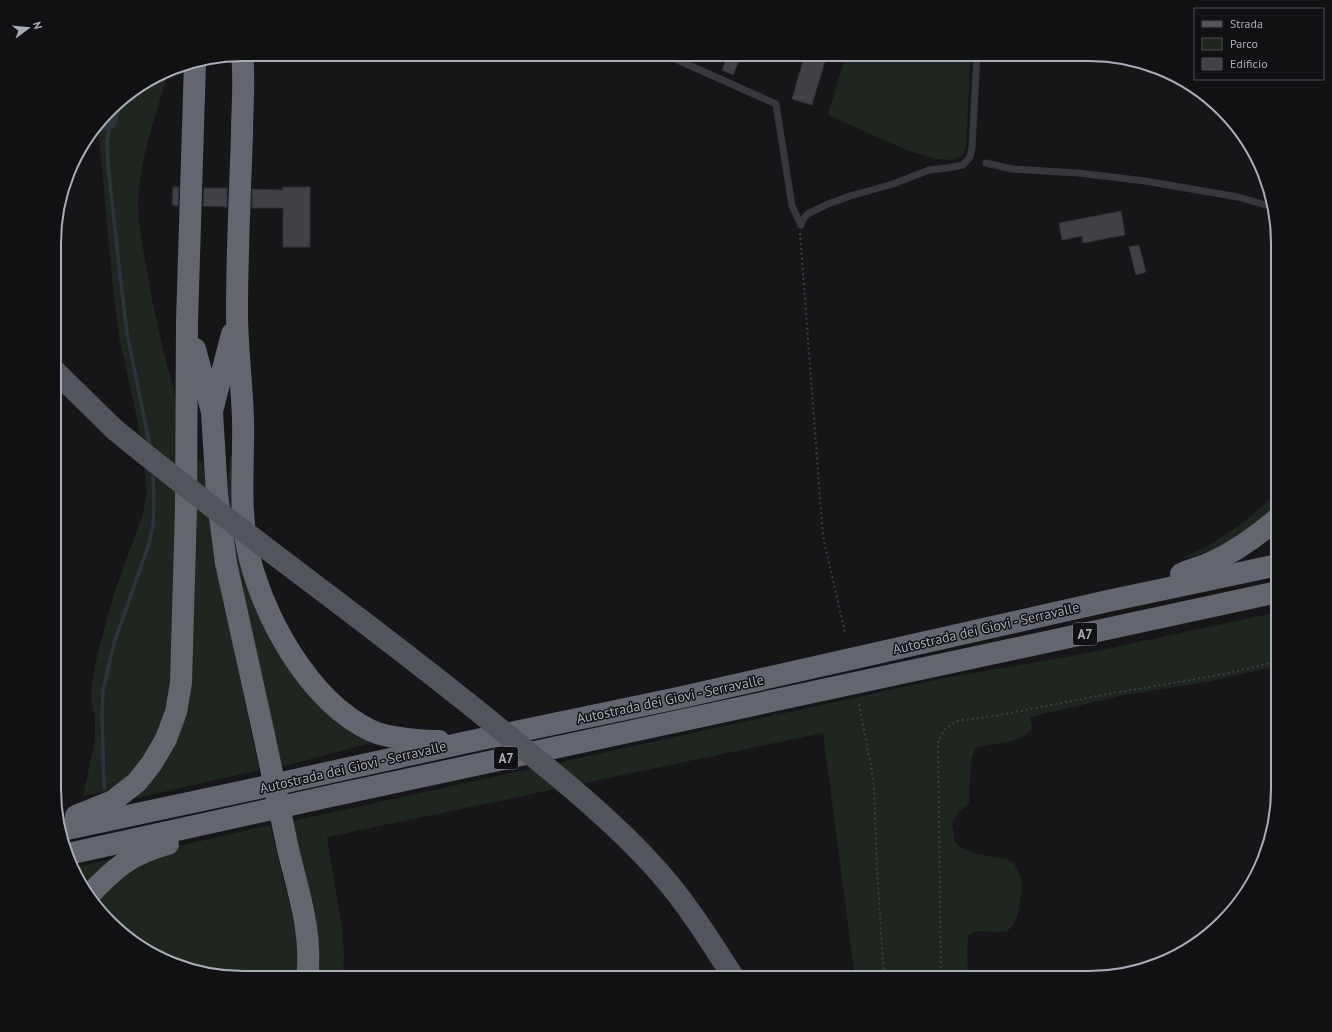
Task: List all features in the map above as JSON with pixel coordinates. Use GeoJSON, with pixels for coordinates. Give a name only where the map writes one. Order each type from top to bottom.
{"type":"FeatureCollection","features":[{"type":"Feature","properties":{"kind":"highway"},"geometry":{"type":"LineString","coordinates":[[242,61],[242,123],[237,314],[243,418],[243,505],[247,546],[260,592],[280,635],[302,669],[327,698],[351,720],[374,732],[406,739],[426,741],[472,741]]}},
{"type":"Feature","properties":{"kind":"highway"},"geometry":{"type":"LineString","coordinates":[[64,821],[113,801],[137,782],[152,763],[166,739],[176,712],[181,683],[183,624],[186,500],[187,322],[195,67]]}},
{"type":"Feature","properties":{"kind":"highway"},"geometry":{"type":"LineString","coordinates":[[212,412],[237,314]]}},
{"type":"Feature","properties":{"kind":"highway"},"geometry":{"type":"LineString","coordinates":[[187,322],[212,412],[217,494],[226,563],[307,931],[309,962],[308,971]]}},
{"type":"Feature","properties":{"kind":"highway"},"geometry":{"type":"LineString","coordinates":[[1108,601],[1210,563],[1234,550],[1271,524]]}},
{"type":"Feature","properties":{"kind":"highway"},"geometry":{"type":"LineString","coordinates":[[1176,576],[1217,567],[1271,552]]}},
{"type":"Feature","properties":{"kind":"highway","name":"Autostrada dei Giovi - Serravalle"},"geometry":{"type":"LineString","coordinates":[[65,829],[678,698],[1108,601],[1271,566]]}},
{"type":"Feature","properties":{"kind":"highway","name":"Autostrada dei Giovi - Serravalle"},"geometry":{"type":"LineString","coordinates":[[73,853],[1271,594]]}},
{"type":"Feature","properties":{"kind":"highway"},"geometry":{"type":"LineString","coordinates":[[1226,604],[1271,603]]}},
{"type":"Feature","properties":{"kind":"highway"},"geometry":{"type":"LineString","coordinates":[[93,891],[108,875],[128,859],[152,848],[216,833],[326,797]]}},
{"type":"Feature","properties":{"kind":"main road"},"geometry":{"type":"LineString","coordinates":[[61,377],[114,429],[169,474],[463,699],[588,801],[659,873],[700,925],[730,971]]}},
{"type":"Feature","properties":{"kind":"lane"},"geometry":{"type":"LineString","coordinates":[[680,61],[776,104],[792,206],[801,225]]}},
{"type":"Feature","properties":{"kind":"lane"},"geometry":{"type":"LineString","coordinates":[[801,225],[803,219],[809,213],[822,206],[850,196],[893,184],[929,170],[956,167],[967,162],[972,148],[978,61]]}},
{"type":"Feature","properties":{"kind":"lane"},"geometry":{"type":"LineString","coordinates":[[986,163],[1012,169],[1078,173],[1145,180],[1233,196],[1268,206]]}},
{"type":"Feature","properties":{"kind":"path"},"geometry":{"type":"LineString","coordinates":[[801,225],[800,247],[822,524],[824,541],[845,632]]}},
{"type":"Feature","properties":{"kind":"path"},"geometry":{"type":"LineString","coordinates":[[941,971],[938,744],[942,732],[948,726],[957,721],[967,719],[1000,715],[1102,695],[1225,674],[1271,663]]}},
{"type":"Feature","properties":{"kind":"path"},"geometry":{"type":"LineString","coordinates":[[859,704],[874,788],[877,869],[884,971]]}},
{"type":"Feature","properties":{"kind":"green space"},"geometry":{"type":"Polygon","coordinates":[[[844,61],[971,61],[966,146],[963,155],[954,160],[935,159],[904,149],[828,115],[844,61]]]}},
{"type":"Feature","properties":{"kind":"green space"},"geometry":{"type":"Polygon","coordinates":[[[166,78],[143,161],[138,207],[152,297],[178,405],[173,703],[153,752],[113,790],[83,796],[95,740],[95,720],[91,698],[95,664],[116,588],[142,517],[147,492],[141,440],[119,337],[99,132],[106,123],[123,106],[152,85],[166,78]]]}},
{"type":"Feature","properties":{"kind":"green space"},"geometry":{"type":"Polygon","coordinates":[[[230,456],[239,456],[276,641],[378,741],[281,767],[229,530],[228,479],[230,456]]]}},
{"type":"Feature","properties":{"kind":"green space"},"geometry":{"type":"Polygon","coordinates":[[[195,461],[203,461],[215,556],[259,770],[128,800],[161,767],[195,461]]]}},
{"type":"Feature","properties":{"kind":"green space"},"geometry":{"type":"Polygon","coordinates":[[[1271,498],[1271,513],[1223,547],[1179,560],[1219,539],[1244,522],[1271,498]]]}},
{"type":"Feature","properties":{"kind":"green space"},"geometry":{"type":"Polygon","coordinates":[[[1271,614],[1271,668],[1211,681],[1125,695],[1030,717],[1032,729],[1020,738],[975,748],[971,761],[969,803],[957,814],[952,824],[955,841],[960,847],[976,854],[1007,859],[1015,865],[1021,879],[1022,890],[1018,914],[1013,926],[1007,931],[976,931],[968,936],[968,971],[854,971],[823,733],[327,837],[342,927],[344,952],[343,971],[315,971],[293,821],[949,677],[1078,655],[1271,614]]]}},
{"type":"Feature","properties":{"kind":"green space"},"geometry":{"type":"Polygon","coordinates":[[[270,825],[296,931],[299,961],[298,971],[231,971],[207,968],[173,957],[152,947],[123,926],[114,918],[97,897],[109,882],[161,850],[270,825]]]}},
{"type":"Feature","properties":{"kind":"green space"},"geometry":{"type":"Polygon","coordinates":[[[111,859],[88,884],[79,866],[111,859]]]}},
{"type":"Feature","properties":{"kind":"building"},"geometry":{"type":"Polygon","coordinates":[[[725,61],[739,61],[733,75],[722,70],[725,61]]]}},
{"type":"Feature","properties":{"kind":"building"},"geometry":{"type":"Polygon","coordinates":[[[803,61],[825,61],[812,105],[792,99],[803,61]]]}},
{"type":"Feature","properties":{"kind":"building"},"geometry":{"type":"Polygon","coordinates":[[[173,187],[179,187],[178,206],[172,205],[173,187]]]}},
{"type":"Feature","properties":{"kind":"building"},"geometry":{"type":"Polygon","coordinates":[[[283,187],[310,187],[310,247],[283,247],[283,208],[252,208],[252,189],[283,190],[283,187]]]}},
{"type":"Feature","properties":{"kind":"building"},"geometry":{"type":"Polygon","coordinates":[[[204,188],[227,188],[227,207],[203,206],[204,188]]]}},
{"type":"Feature","properties":{"kind":"building"},"geometry":{"type":"Polygon","coordinates":[[[1121,211],[1125,235],[1083,243],[1082,236],[1062,240],[1059,223],[1121,211]]]}},
{"type":"Feature","properties":{"kind":"building"},"geometry":{"type":"Polygon","coordinates":[[[1139,245],[1146,272],[1136,275],[1129,247],[1139,245]]]}},
{"type":"Feature","properties":{"kind":"waterway"},"geometry":{"type":"LineString","coordinates":[[105,124],[110,123],[112,116]]}},
{"type":"Feature","properties":{"kind":"waterway"},"geometry":{"type":"LineString","coordinates":[[110,123],[107,141],[108,165],[127,333],[150,447]]}},
{"type":"Feature","properties":{"kind":"waterway"},"geometry":{"type":"LineString","coordinates":[[104,788],[102,712],[103,691],[114,643],[149,544],[153,525],[153,471]]}}]}
